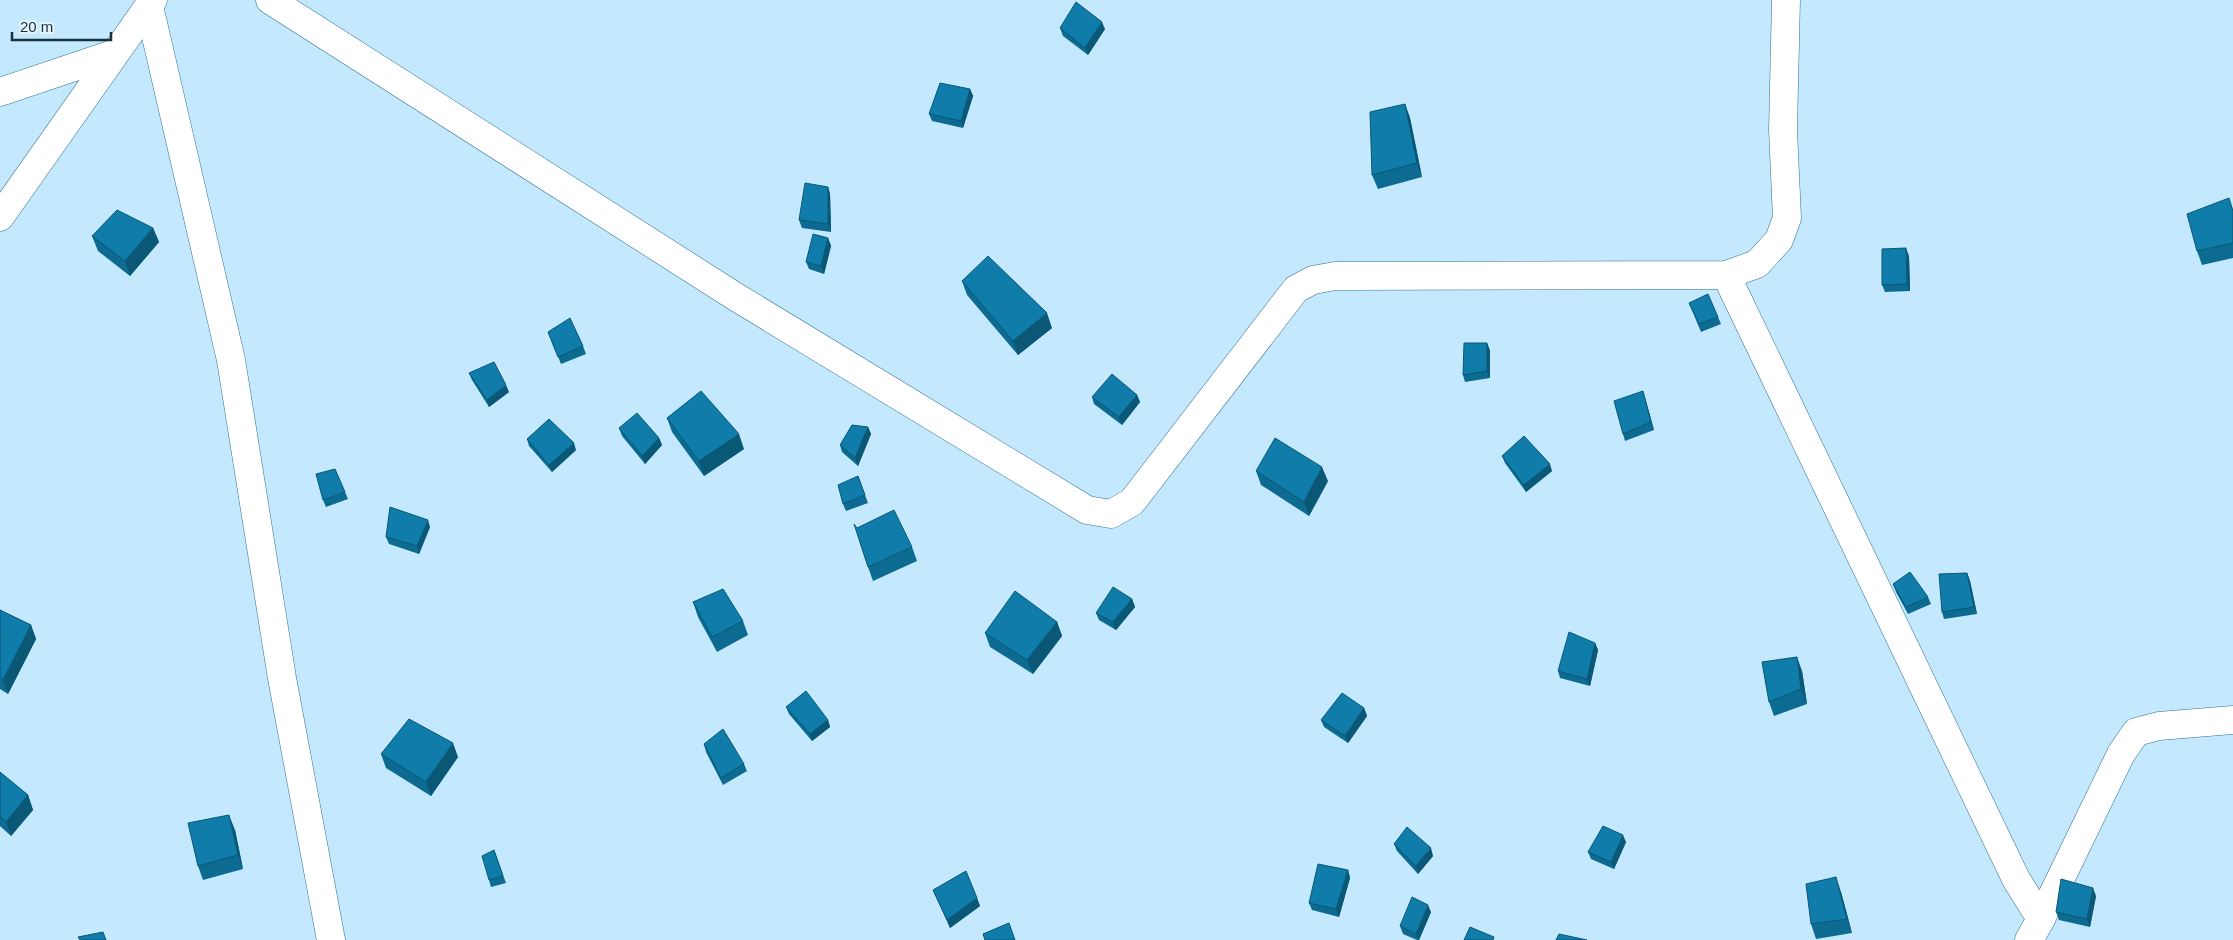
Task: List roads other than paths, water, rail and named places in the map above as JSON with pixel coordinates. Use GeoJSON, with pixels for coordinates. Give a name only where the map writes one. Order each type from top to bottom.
{"type":"FeatureCollection","features":[{"type":"Feature","properties":{"kind":"street"},"geometry":{"type":"LineString","coordinates":[[270,0],[736,297],[1087,510],[1111,514],[1132,502],[1296,289],[1313,280],[1335,276],[1726,275],[1757,264],[1779,240],[1787,218],[1782,130],[1786,0]]}},
{"type":"Feature","properties":{"kind":"street"},"geometry":{"type":"LineString","coordinates":[[0,217],[113,54],[151,3]]}},
{"type":"Feature","properties":{"kind":"street"},"geometry":{"type":"LineString","coordinates":[[151,3],[231,360],[282,678],[332,940]]}},
{"type":"Feature","properties":{"kind":"street"},"geometry":{"type":"LineString","coordinates":[[0,92],[113,54]]}},
{"type":"Feature","properties":{"kind":"street"},"geometry":{"type":"LineString","coordinates":[[1726,275],[2016,880],[2035,930]]}},
{"type":"Feature","properties":{"kind":"street"},"geometry":{"type":"LineString","coordinates":[[2035,930],[2121,754],[2136,732],[2159,726],[2233,720]]}}]}
